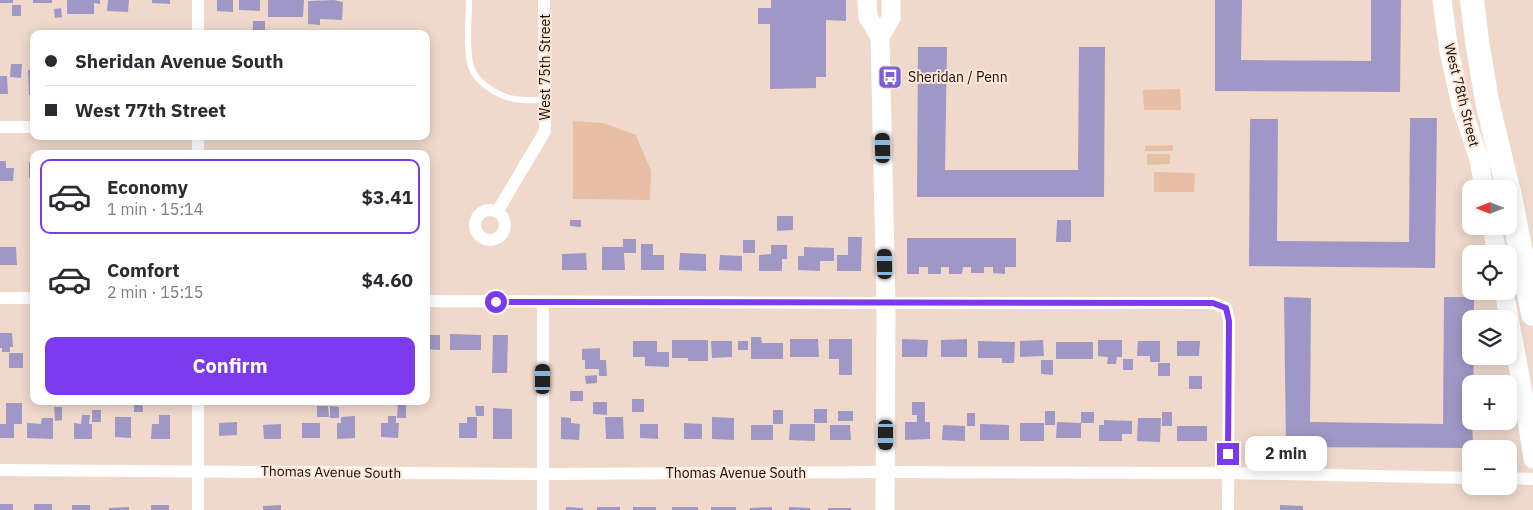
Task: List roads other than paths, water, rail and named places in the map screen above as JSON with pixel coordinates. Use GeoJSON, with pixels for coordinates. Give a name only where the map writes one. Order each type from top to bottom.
{"type":"FeatureCollection","features":[{"type":"Feature","properties":{"kind":"highway"},"geometry":{"type":"LineString","coordinates":[[1472,0],[1487,101],[1507,180]]}},
{"type":"Feature","properties":{"kind":"highway"},"geometry":{"type":"LineString","coordinates":[[1518,235],[1533,314]]}},
{"type":"Feature","properties":{"kind":"street"},"geometry":{"type":"LineString","coordinates":[[198,0],[198,30]]}},
{"type":"Feature","properties":{"kind":"street","name":"West 75th Street"},"geometry":{"type":"LineString","coordinates":[[498,212],[544,131],[544,0]]}},
{"type":"Feature","properties":{"kind":"street"},"geometry":{"type":"LineString","coordinates":[[867,0],[868,17],[880,37],[886,303],[885,510]]}},
{"type":"Feature","properties":{"kind":"street"},"geometry":{"type":"LineString","coordinates":[[880,37],[891,18],[891,0]]}},
{"type":"Feature","properties":{"kind":"street","name":"West 78th Street"},"geometry":{"type":"LineString","coordinates":[[1442,0],[1449,51],[1461,105],[1478,159],[1482,180]]}},
{"type":"Feature","properties":{"kind":"street"},"geometry":{"type":"LineString","coordinates":[[0,127],[30,127]]}},
{"type":"Feature","properties":{"kind":"street"},"geometry":{"type":"LineString","coordinates":[[0,298],[30,298]]}},
{"type":"Feature","properties":{"kind":"street"},"geometry":{"type":"LineString","coordinates":[[1506,300],[1533,459]]}},
{"type":"Feature","properties":{"kind":"street"},"geometry":{"type":"LineString","coordinates":[[430,301],[1213,303],[1226,308],[1229,321],[1228,510]]}},
{"type":"Feature","properties":{"kind":"street"},"geometry":{"type":"LineString","coordinates":[[543,302],[543,510]]}},
{"type":"Feature","properties":{"kind":"street"},"geometry":{"type":"LineString","coordinates":[[198,405],[198,510]]}},
{"type":"Feature","properties":{"kind":"street","name":"Thomas Avenue South"},"geometry":{"type":"LineString","coordinates":[[0,470],[543,474],[885,472],[1228,473],[1462,478]]}},
{"type":"Feature","properties":{"kind":"street"},"geometry":{"type":"LineString","coordinates":[[1517,478],[1533,479]]}},
{"type":"Feature","properties":{"kind":"lane"},"geometry":{"type":"LineString","coordinates":[[469,0],[469,52],[473,71],[489,88],[505,96],[522,100],[545,100]]}},
{"type":"Feature","properties":{"kind":"place","name":"Sheridan / Penn"},"geometry":{"type":"Point","coordinates":[890,77]}}]}
